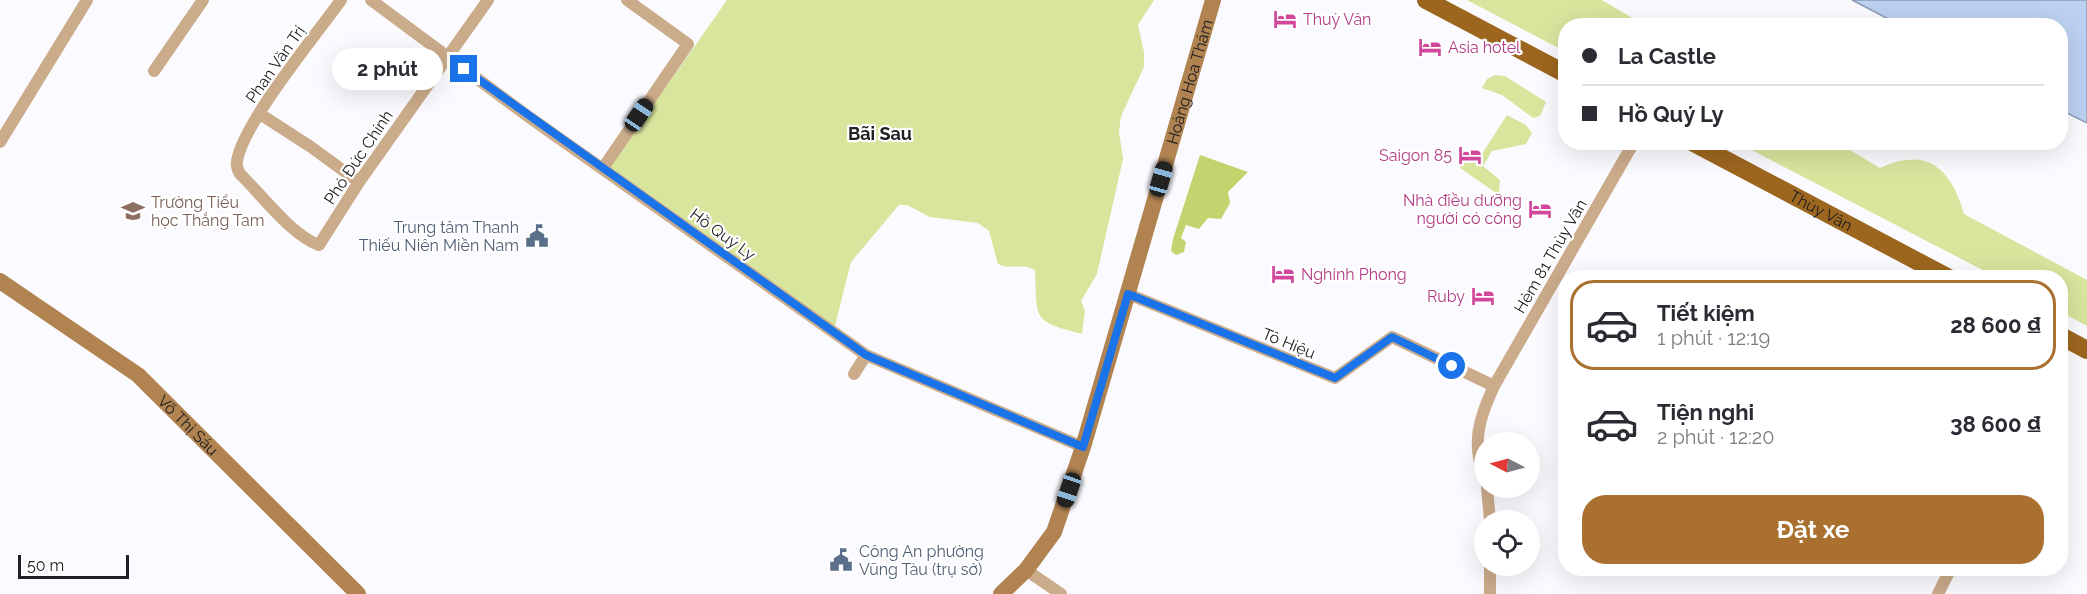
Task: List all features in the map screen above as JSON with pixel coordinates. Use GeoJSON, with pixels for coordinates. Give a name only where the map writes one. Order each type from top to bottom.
{"type":"FeatureCollection","features":[{"type":"Feature","properties":{"kind":"main road","name":"Hoàng Hoa Thám"},"geometry":{"type":"LineString","coordinates":[[1001,594],[1026,570],[1054,532],[1083,447],[1213,0]]}},
{"type":"Feature","properties":{"kind":"main road"},"geometry":{"type":"LineString","coordinates":[[1426,0],[1558,70]]}},
{"type":"Feature","properties":{"kind":"main road","name":"Thùy Vân"},"geometry":{"type":"LineString","coordinates":[[1707,150],[1934,270]]}},
{"type":"Feature","properties":{"kind":"main road","name":"Võ Thị Sáu"},"geometry":{"type":"LineString","coordinates":[[0,281],[138,375],[358,594]]}},
{"type":"Feature","properties":{"kind":"main road"},"geometry":{"type":"LineString","coordinates":[[2068,344],[2087,350]]}},
{"type":"Feature","properties":{"kind":"street"},"geometry":{"type":"LineString","coordinates":[[0,142],[87,0]]}},
{"type":"Feature","properties":{"kind":"street"},"geometry":{"type":"LineString","coordinates":[[154,70],[202,0]]}},
{"type":"Feature","properties":{"kind":"street","name":"Phan Văn Trị"},"geometry":{"type":"LineString","coordinates":[[319,245],[307,242],[240,174],[236,163],[240,148],[260,114],[341,0]]}},
{"type":"Feature","properties":{"kind":"street","name":"Hồ Quý Ly"},"geometry":{"type":"LineString","coordinates":[[371,0],[866,355],[1083,447]]}},
{"type":"Feature","properties":{"kind":"street","name":"Phó Đức Chính"},"geometry":{"type":"LineString","coordinates":[[319,245],[359,182],[488,0]]}},
{"type":"Feature","properties":{"kind":"street"},"geometry":{"type":"LineString","coordinates":[[603,168],[688,44],[627,0]]}},
{"type":"Feature","properties":{"kind":"street"},"geometry":{"type":"LineString","coordinates":[[260,114],[359,182]]}},
{"type":"Feature","properties":{"kind":"street","name":"Hẻm 81 Thùy Vân"},"geometry":{"type":"LineString","coordinates":[[1561,270],[1629,150]]}},
{"type":"Feature","properties":{"kind":"street","name":"Hẻm 81 Thùy Vân"},"geometry":{"type":"LineString","coordinates":[[1477,432],[1494,386],[1558,274]]}},
{"type":"Feature","properties":{"kind":"street","name":"Tô Hiệu"},"geometry":{"type":"LineString","coordinates":[[1128,294],[1335,378],[1392,337],[1494,386]]}},
{"type":"Feature","properties":{"kind":"street"},"geometry":{"type":"LineString","coordinates":[[854,374],[866,355]]}},
{"type":"Feature","properties":{"kind":"street"},"geometry":{"type":"LineString","coordinates":[[1026,570],[1061,594]]}},
{"type":"Feature","properties":{"kind":"street"},"geometry":{"type":"LineString","coordinates":[[1490,576],[1490,594]]}},
{"type":"Feature","properties":{"kind":"street"},"geometry":{"type":"LineString","coordinates":[[1938,594],[1947,576]]}},
{"type":"Feature","properties":{"kind":"green space"},"geometry":{"type":"Polygon","coordinates":[[[727,0],[1154,0],[1138,25],[1144,52],[1144,67],[1121,116],[1119,132],[1123,159],[1097,274],[1081,301],[1085,311],[1082,334],[1054,326],[1040,316],[1036,299],[1035,270],[998,264],[989,231],[978,223],[930,217],[907,205],[899,205],[851,262],[835,326],[610,167],[727,0]]]}},
{"type":"Feature","properties":{"kind":"green space"},"geometry":{"type":"Polygon","coordinates":[[[1467,0],[1602,0],[1632,18],[1558,18],[1558,48],[1467,0]]]}},
{"type":"Feature","properties":{"kind":"green space"},"geometry":{"type":"Polygon","coordinates":[[[1495,75],[1505,76],[1546,102],[1540,116],[1533,118],[1502,95],[1482,88],[1487,79],[1495,75]]]}},
{"type":"Feature","properties":{"kind":"green space"},"geometry":{"type":"Polygon","coordinates":[[[1507,115],[1526,125],[1532,133],[1526,144],[1492,151],[1483,166],[1500,180],[1499,195],[1460,168],[1466,157],[1476,163],[1507,115]]]}},
{"type":"Feature","properties":{"kind":"green space"},"geometry":{"type":"Polygon","coordinates":[[[1751,150],[1850,150],[1880,168],[1912,160],[1924,161],[1935,166],[1952,185],[1964,214],[2087,280],[2087,326],[2068,316],[2068,270],[1983,270],[1751,150]]]}},
{"type":"Feature","properties":{"kind":"green space"},"geometry":{"type":"Polygon","coordinates":[[[1200,155],[1248,172],[1228,192],[1230,203],[1221,219],[1208,218],[1199,229],[1186,225],[1181,238],[1186,242],[1184,252],[1176,255],[1171,251],[1173,239],[1200,155]]]}},
{"type":"Feature","properties":{"kind":"water"},"geometry":{"type":"Polygon","coordinates":[[[1852,0],[2087,0],[2087,123],[2068,114],[2068,18],[1887,18],[1852,0]]]}},
{"type":"Feature","properties":{"kind":"place","name":"Thuỳ Vân"},"geometry":{"type":"Point","coordinates":[1285,19]}},
{"type":"Feature","properties":{"kind":"place","name":"Asia hotel"},"geometry":{"type":"Point","coordinates":[1430,47]}},
{"type":"Feature","properties":{"kind":"place","name":"Saigon 85"},"geometry":{"type":"Point","coordinates":[1470,155]}},
{"type":"Feature","properties":{"kind":"place","name":"Nhà điều dưỡng người có công"},"geometry":{"type":"Point","coordinates":[1540,209]}},
{"type":"Feature","properties":{"kind":"place","name":"Trường Tiểu học Thắng Tam"},"geometry":{"type":"Point","coordinates":[133,211]}},
{"type":"Feature","properties":{"kind":"place","name":"Trung tâm Thanh Thiếu Niên Miền Nam"},"geometry":{"type":"Point","coordinates":[537,236]}},
{"type":"Feature","properties":{"kind":"place","name":"Nghinh Phong"},"geometry":{"type":"Point","coordinates":[1283,274]}},
{"type":"Feature","properties":{"kind":"place","name":"Ruby"},"geometry":{"type":"Point","coordinates":[1483,296]}},
{"type":"Feature","properties":{"kind":"place","name":"Công An phường Vũng Tàu (trụ sở)"},"geometry":{"type":"Point","coordinates":[841,560]}},
{"type":"Feature","properties":{"kind":"district","name":"Bãi Sau"},"geometry":{"type":"Point","coordinates":[880,134]}},
{"type":"Feature","properties":{"kind":"route"},"geometry":{"type":"LineString","coordinates":[[464,69],[528,117],[866,355],[1083,447],[1128,294],[1335,378],[1347,371],[1359,358],[1392,337],[1452,366]]}}]}
